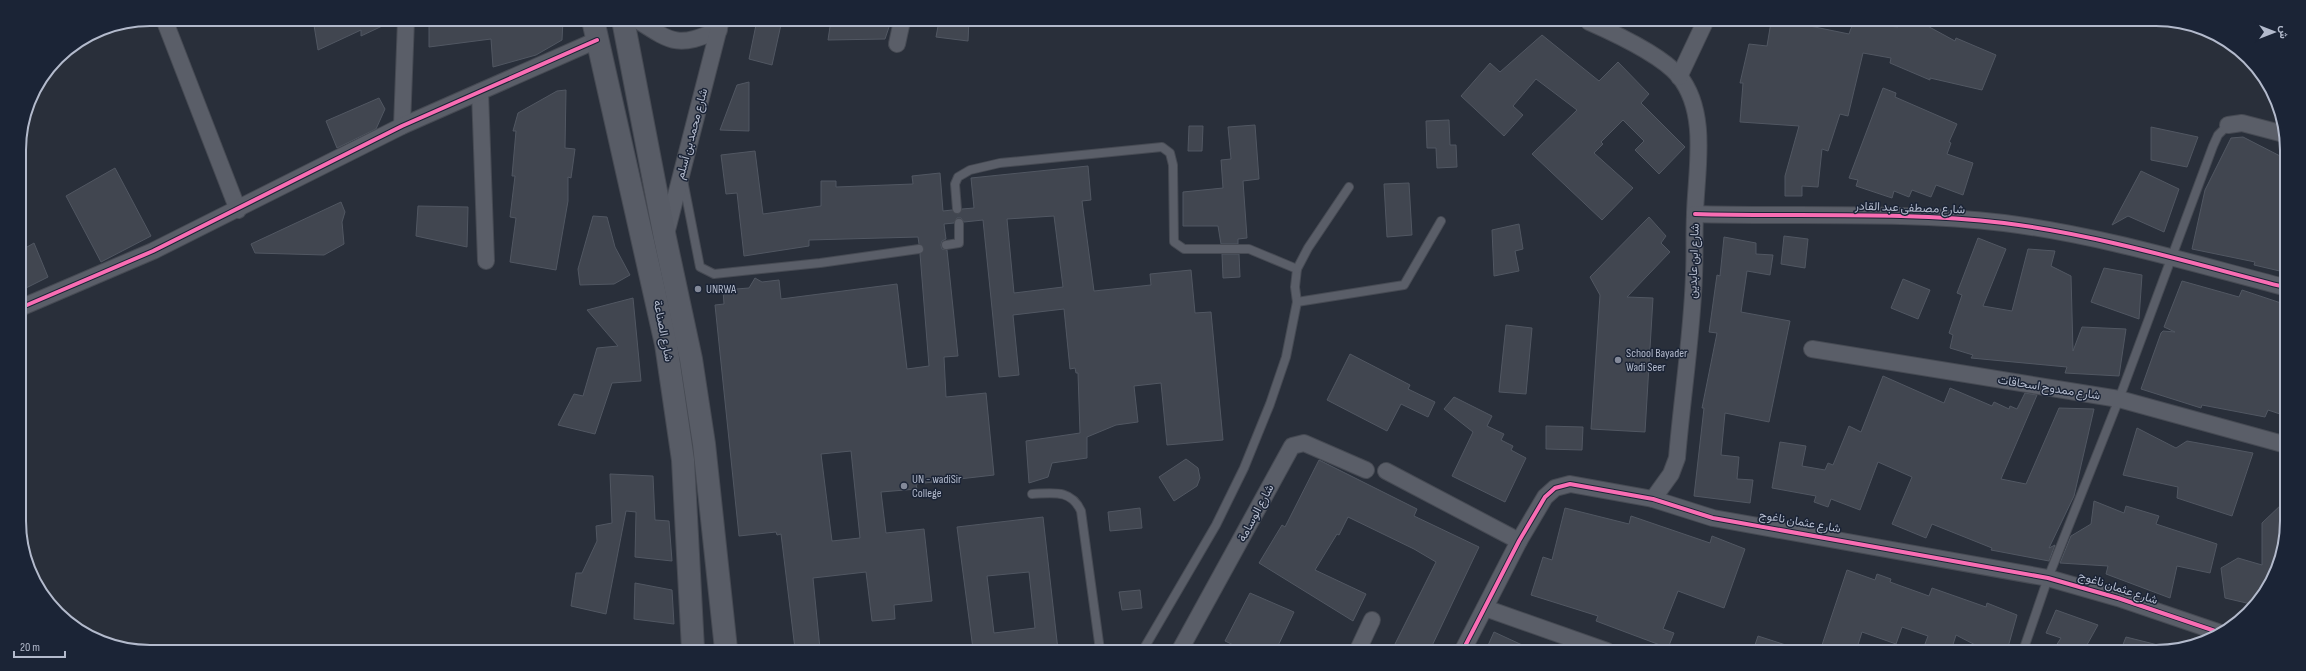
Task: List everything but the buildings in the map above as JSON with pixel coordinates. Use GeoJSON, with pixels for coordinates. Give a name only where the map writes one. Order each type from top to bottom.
{"type":"FeatureCollection","features":[{"type":"Feature","properties":{"kind":"main road","name":"شارع الصناعة"},"geometry":{"type":"LineString","coordinates":[[624,26],[665,238],[691,359],[704,444],[726,645]]}},
{"type":"Feature","properties":{"kind":"main road","name":"شارع الصناعة"},"geometry":{"type":"LineString","coordinates":[[595,30],[635,198],[666,344],[683,460],[693,645]]}},
{"type":"Feature","properties":{"kind":"street"},"geometry":{"type":"LineString","coordinates":[[167,26],[238,210]]}},
{"type":"Feature","properties":{"kind":"street"},"geometry":{"type":"LineString","coordinates":[[402,126],[406,26]]}},
{"type":"Feature","properties":{"kind":"street","name":"شارع محمد بن أسلم"},"geometry":{"type":"LineString","coordinates":[[648,26],[676,41],[686,42],[696,39],[718,26]]}},
{"type":"Feature","properties":{"kind":"street","name":"شارع محمد بن أسلم"},"geometry":{"type":"LineString","coordinates":[[665,238],[720,26]]}},
{"type":"Feature","properties":{"kind":"street"},"geometry":{"type":"LineString","coordinates":[[897,44],[901,26]]}},
{"type":"Feature","properties":{"kind":"street","name":"شارع ابن عابدين"},"geometry":{"type":"LineString","coordinates":[[1598,26],[1610,31],[1658,59],[1679,77],[1694,110],[1698,135],[1694,275],[1677,458],[1671,474],[1653,499]]}},
{"type":"Feature","properties":{"kind":"street"},"geometry":{"type":"LineString","coordinates":[[1679,77],[1703,26]]}},
{"type":"Feature","properties":{"kind":"street"},"geometry":{"type":"LineString","coordinates":[[26,305],[153,251],[238,210],[402,126],[480,92],[595,30]]}},
{"type":"Feature","properties":{"kind":"street"},"geometry":{"type":"LineString","coordinates":[[480,92],[486,260]]}},
{"type":"Feature","properties":{"kind":"street"},"geometry":{"type":"LineString","coordinates":[[2228,125],[2242,123],[2279,133]]}},
{"type":"Feature","properties":{"kind":"street","name":"شارع مصطفى عبد القادر"},"geometry":{"type":"LineString","coordinates":[[1695,214],[1876,216],[1966,220],[2058,231],[2280,286]]}},
{"type":"Feature","properties":{"kind":"street","name":"شارع ممدوح اسحاقات"},"geometry":{"type":"LineString","coordinates":[[1812,349],[2119,399],[2280,443]]}},
{"type":"Feature","properties":{"kind":"street","name":"شارع الوسامة"},"geometry":{"type":"LineString","coordinates":[[1183,645],[1292,446],[1304,443],[1366,470]]}},
{"type":"Feature","properties":{"kind":"street"},"geometry":{"type":"LineString","coordinates":[[1386,471],[1519,541]]}},
{"type":"Feature","properties":{"kind":"street","name":"شارع عثمان ناغوج"},"geometry":{"type":"LineString","coordinates":[[1466,645],[1519,541],[1545,497],[1562,486],[1578,484],[1653,499],[1713,518],[2048,578],[2111,596],[2214,631]]}},
{"type":"Feature","properties":{"kind":"street"},"geometry":{"type":"LineString","coordinates":[[1485,608],[1590,645]]}},
{"type":"Feature","properties":{"kind":"street"},"geometry":{"type":"LineString","coordinates":[[1360,645],[1372,620]]}},
{"type":"Feature","properties":{"kind":"lane"},"geometry":{"type":"LineString","coordinates":[[2025,645],[2048,578],[2119,399],[2212,146],[2218,135],[2228,125]]}},
{"type":"Feature","properties":{"kind":"lane"},"geometry":{"type":"LineString","coordinates":[[957,209],[955,184],[958,177],[970,170],[1000,163],[1162,147],[1170,153],[1173,165],[1174,242],[1184,249],[1249,249],[1298,269]]}},
{"type":"Feature","properties":{"kind":"lane"},"geometry":{"type":"LineString","coordinates":[[682,173],[700,268],[714,274],[820,263],[919,250]]}},
{"type":"Feature","properties":{"kind":"lane"},"geometry":{"type":"LineString","coordinates":[[1146,645],[1209,539],[1244,468],[1270,404],[1286,357],[1297,302],[1295,287],[1298,269],[1308,248],[1349,187]]}},
{"type":"Feature","properties":{"kind":"lane"},"geometry":{"type":"LineString","coordinates":[[1297,302],[1404,285],[1441,221]]}},
{"type":"Feature","properties":{"kind":"lane"},"geometry":{"type":"LineString","coordinates":[[946,245],[959,242],[959,223]]}},
{"type":"Feature","properties":{"kind":"lane"},"geometry":{"type":"LineString","coordinates":[[1032,494],[1062,492],[1075,500],[1081,511],[1099,645]]}},
{"type":"Feature","properties":{"kind":"cycle path"},"geometry":{"type":"LineString","coordinates":[[26,305],[153,251],[402,126],[597,40]]}},
{"type":"Feature","properties":{"kind":"cycle path"},"geometry":{"type":"LineString","coordinates":[[1695,214],[1927,217],[2004,223],[2039,228],[2110,242],[2280,286]]}},
{"type":"Feature","properties":{"kind":"cycle path"},"geometry":{"type":"LineString","coordinates":[[1466,645],[1519,541],[1545,497],[1555,488],[1570,484],[1653,499],[1713,518],[2048,578],[2118,598],[2214,630]]}},
{"type":"Feature","properties":{"kind":"place","name":"UNRWA"},"geometry":{"type":"Point","coordinates":[698,289]}},
{"type":"Feature","properties":{"kind":"place","name":"School Bayader Wadi Seer"},"geometry":{"type":"Point","coordinates":[1618,360]}},
{"type":"Feature","properties":{"kind":"place","name":"UN - wadiSir College"},"geometry":{"type":"Point","coordinates":[904,486]}}]}
